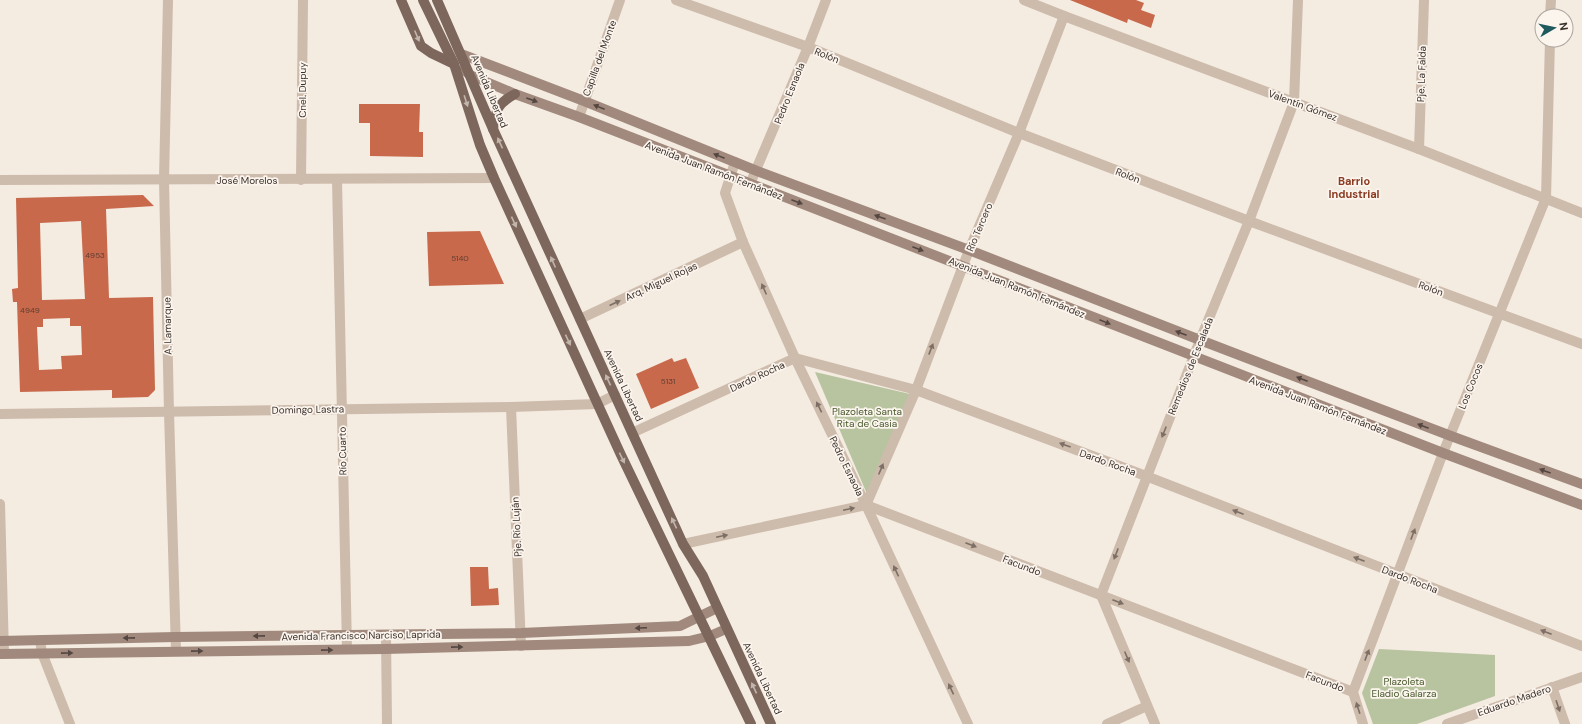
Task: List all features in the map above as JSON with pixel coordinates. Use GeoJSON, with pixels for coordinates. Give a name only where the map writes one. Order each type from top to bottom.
{"type":"FeatureCollection","features":[{"type":"Feature","properties":{"kind":"main road"},"geometry":{"type":"LineString","coordinates":[[401,0],[421,46],[431,53],[454,64]]}},
{"type":"Feature","properties":{"kind":"main road"},"geometry":{"type":"LineString","coordinates":[[423,0],[454,64],[480,145],[494,178],[597,404],[699,617],[710,636],[751,724]]}},
{"type":"Feature","properties":{"kind":"main road","name":"Avenida Libertad"},"geometry":{"type":"LineString","coordinates":[[437,0],[492,128],[683,544],[703,576],[726,629],[771,724]]}},
{"type":"Feature","properties":{"kind":"main road","name":"Avenida Juan Ramón Fernández"},"geometry":{"type":"LineString","coordinates":[[461,54],[584,101],[757,171],[969,250],[1451,436],[1582,484]]}},
{"type":"Feature","properties":{"kind":"main road","name":"Avenida Juan Ramón Fernández"},"geometry":{"type":"LineString","coordinates":[[454,64],[470,75],[515,94],[579,117],[1194,357],[1582,505]]}},
{"type":"Feature","properties":{"kind":"main road"},"geometry":{"type":"LineString","coordinates":[[492,128],[498,106],[515,94]]}},
{"type":"Feature","properties":{"kind":"main road","name":"Avenida Francisco Narciso Laprida"},"geometry":{"type":"LineString","coordinates":[[2,641],[175,637],[521,633],[680,626],[717,608]]}},
{"type":"Feature","properties":{"kind":"main road","name":"Avenida Francisco Narciso Laprida"},"geometry":{"type":"LineString","coordinates":[[2,654],[346,650],[689,641],[710,636],[726,629]]}},
{"type":"Feature","properties":{"kind":"street","name":"A. Lamarque"},"geometry":{"type":"LineString","coordinates":[[168,0],[164,180],[176,651]]}},
{"type":"Feature","properties":{"kind":"street","name":"Cnel. Dupuy"},"geometry":{"type":"LineString","coordinates":[[301,180],[303,0]]}},
{"type":"Feature","properties":{"kind":"street","name":"Capilla del Monte"},"geometry":{"type":"LineString","coordinates":[[579,117],[620,0]]}},
{"type":"Feature","properties":{"kind":"street","name":"Rolón"},"geometry":{"type":"LineString","coordinates":[[676,0],[808,48],[1019,133],[1249,221],[1582,344]]}},
{"type":"Feature","properties":{"kind":"street","name":"Pedro Esnaola"},"geometry":{"type":"LineString","coordinates":[[750,184],[757,171],[808,48],[826,0]]}},
{"type":"Feature","properties":{"kind":"street","name":"Valentín Gómez"},"geometry":{"type":"LineString","coordinates":[[1024,0],[1419,148],[1582,213]]}},
{"type":"Feature","properties":{"kind":"street","name":"Remedios de Escalada"},"geometry":{"type":"LineString","coordinates":[[1101,595],[1146,476],[1249,221],[1294,102],[1298,0]]}},
{"type":"Feature","properties":{"kind":"street","name":"Pje. La Falda"},"geometry":{"type":"LineString","coordinates":[[1419,148],[1424,0]]}},
{"type":"Feature","properties":{"kind":"street","name":"Río Tercero"},"geometry":{"type":"LineString","coordinates":[[866,505],[916,390],[969,250],[1019,133],[1064,16]]}},
{"type":"Feature","properties":{"kind":"street","name":"Los Cocos"},"geometry":{"type":"LineString","coordinates":[[1353,692],[1443,453],[1546,198],[1550,48]]}},
{"type":"Feature","properties":{"kind":"street","name":"Pedro Esnaola"},"geometry":{"type":"LineString","coordinates":[[735,162],[725,193],[743,242],[795,358],[866,505],[968,724]]}},
{"type":"Feature","properties":{"kind":"street","name":"José Morelos"},"geometry":{"type":"LineString","coordinates":[[0,180],[337,180],[494,178]]}},
{"type":"Feature","properties":{"kind":"street","name":"Río Cuarto"},"geometry":{"type":"LineString","coordinates":[[337,180],[346,650]]}},
{"type":"Feature","properties":{"kind":"street","name":"Arq. Miguel Rojas"},"geometry":{"type":"LineString","coordinates":[[580,319],[743,242]]}},
{"type":"Feature","properties":{"kind":"street","name":"Dardo Rocha"},"geometry":{"type":"LineString","coordinates":[[632,433],[795,358],[916,390],[1146,476],[1582,646]]}},
{"type":"Feature","properties":{"kind":"street","name":"Domingo Lastra"},"geometry":{"type":"LineString","coordinates":[[0,414],[341,408],[511,407],[597,404],[615,395]]}},
{"type":"Feature","properties":{"kind":"street","name":"Pje. Río Luján"},"geometry":{"type":"LineString","coordinates":[[511,407],[521,646]]}},
{"type":"Feature","properties":{"kind":"street"},"geometry":{"type":"LineString","coordinates":[[0,504],[2,654]]}},
{"type":"Feature","properties":{"kind":"street"},"geometry":{"type":"LineString","coordinates":[[683,544],[866,505]]}},
{"type":"Feature","properties":{"kind":"street","name":"Facundo"},"geometry":{"type":"LineString","coordinates":[[866,505],[1353,692]]}},
{"type":"Feature","properties":{"kind":"street"},"geometry":{"type":"LineString","coordinates":[[1101,595],[1155,724]]}},
{"type":"Feature","properties":{"kind":"street"},"geometry":{"type":"LineString","coordinates":[[386,635],[387,724]]}},
{"type":"Feature","properties":{"kind":"street"},"geometry":{"type":"LineString","coordinates":[[40,640],[42,653],[70,724]]}},
{"type":"Feature","properties":{"kind":"street","name":"Eduardo Madero"},"geometry":{"type":"LineString","coordinates":[[1447,724],[1582,677]]}},
{"type":"Feature","properties":{"kind":"street"},"geometry":{"type":"LineString","coordinates":[[1552,687],[1565,724]]}},
{"type":"Feature","properties":{"kind":"street"},"geometry":{"type":"LineString","coordinates":[[1353,692],[1363,724]]}},
{"type":"Feature","properties":{"kind":"street"},"geometry":{"type":"LineString","coordinates":[[1106,724],[1147,706]]}},
{"type":"Feature","properties":{"kind":"green space","name":"Plazoleta Santa Rita de Casia"},"geometry":{"type":"Polygon","coordinates":[[[815,372],[910,394],[867,494],[815,372]]]}},
{"type":"Feature","properties":{"kind":"green space","name":"Plazoleta Eladio Galarza"},"geometry":{"type":"Polygon","coordinates":[[[1379,649],[1495,655],[1495,696],[1417,724],[1373,724],[1362,693],[1379,649]]]}},
{"type":"Feature","properties":{"kind":"building"},"geometry":{"type":"Polygon","coordinates":[[[1070,0],[1136,0],[1144,3],[1141,10],[1155,15],[1151,28],[1128,19],[1127,23],[1070,0]]]}},
{"type":"Feature","properties":{"kind":"building"},"geometry":{"type":"Polygon","coordinates":[[[359,104],[420,104],[419,132],[423,132],[423,157],[370,156],[370,123],[359,123],[359,104]]]}},
{"type":"Feature","properties":{"kind":"building"},"geometry":{"type":"Polygon","coordinates":[[[143,195],[154,206],[106,209],[109,298],[153,297],[155,390],[148,397],[112,398],[112,390],[20,392],[17,302],[13,302],[12,289],[18,288],[16,198],[143,195]],[[81,221],[40,223],[42,300],[85,299],[81,221]],[[70,318],[43,319],[43,327],[37,327],[39,370],[62,369],[61,356],[82,355],[81,326],[70,326],[70,318]]]}},
{"type":"Feature","properties":{"kind":"building"},"geometry":{"type":"Polygon","coordinates":[[[480,231],[504,284],[429,286],[427,232],[480,231]]]}},
{"type":"Feature","properties":{"kind":"building"},"geometry":{"type":"Polygon","coordinates":[[[672,358],[674,362],[686,358],[699,388],[651,409],[636,374],[672,358]]]}},
{"type":"Feature","properties":{"kind":"building"},"geometry":{"type":"Polygon","coordinates":[[[470,567],[488,567],[489,589],[498,588],[499,605],[471,606],[470,567]]]}},
{"type":"Feature","properties":{"kind":"district","name":"Barrio Industrial"},"geometry":{"type":"Point","coordinates":[1354,187]}}]}
